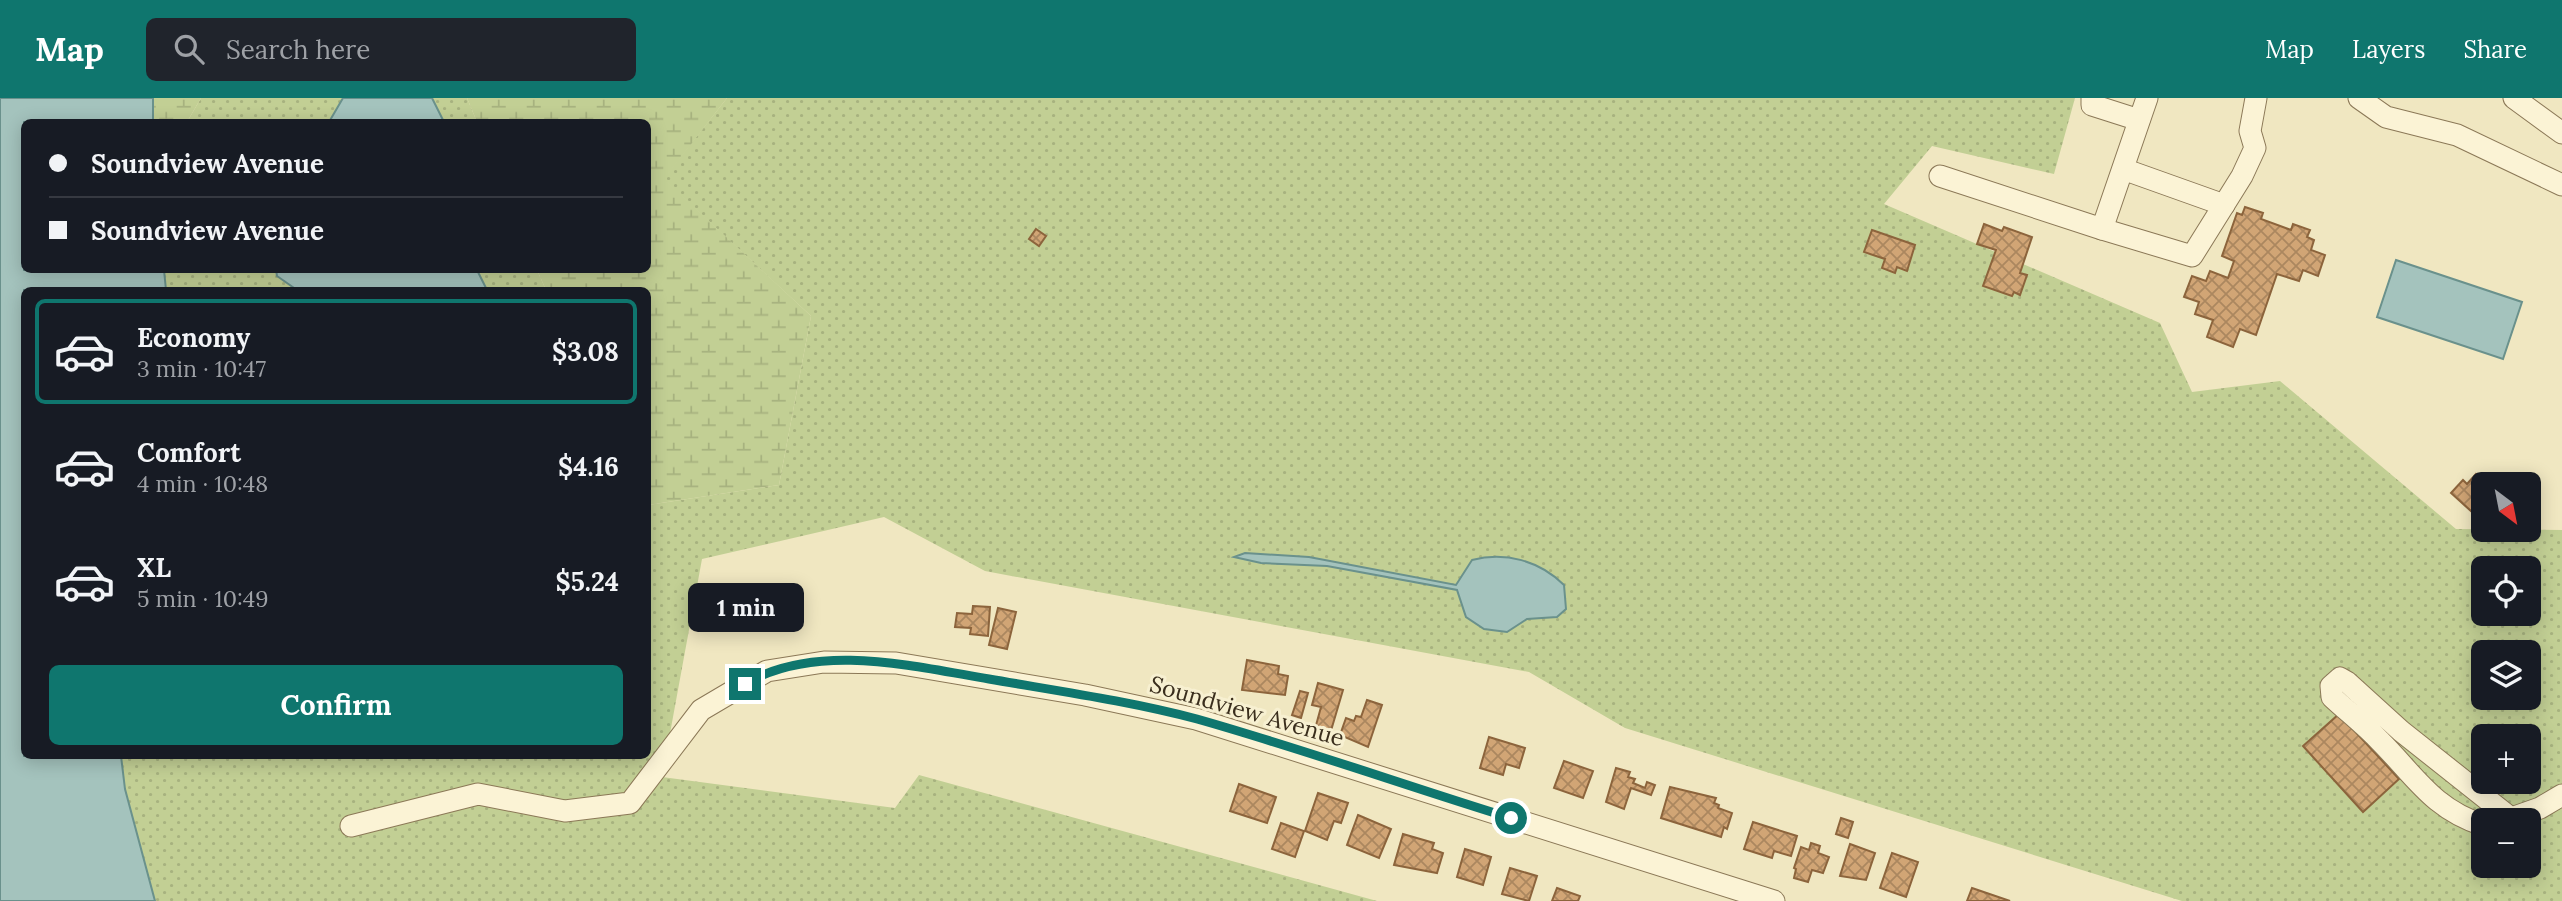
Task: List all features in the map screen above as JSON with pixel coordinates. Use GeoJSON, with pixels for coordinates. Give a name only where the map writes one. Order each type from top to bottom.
{"type":"FeatureCollection","features":[{"type":"Feature","properties":{"kind":"street"},"geometry":{"type":"LineString","coordinates":[[2092,98],[2092,106],[2143,110],[2102,229]]}},
{"type":"Feature","properties":{"kind":"street"},"geometry":{"type":"LineString","coordinates":[[1940,176],[2192,256],[2255,148],[2250,131],[2256,98]]}},
{"type":"Feature","properties":{"kind":"street"},"geometry":{"type":"LineString","coordinates":[[2359,98],[2386,117],[2457,135],[2562,185]]}},
{"type":"Feature","properties":{"kind":"street"},"geometry":{"type":"LineString","coordinates":[[2514,98],[2562,132]]}},
{"type":"Feature","properties":{"kind":"street"},"geometry":{"type":"LineString","coordinates":[[2123,169],[2224,205]]}},
{"type":"Feature","properties":{"kind":"street","name":"Soundview Avenue"},"geometry":{"type":"LineString","coordinates":[[351,826],[478,794],[565,811],[631,803],[701,710],[767,671],[824,662],[895,663],[1085,695],[1196,719],[1774,901]]}},
{"type":"Feature","properties":{"kind":"street"},"geometry":{"type":"LineString","coordinates":[[2471,820],[2451,813],[2413,780],[2381,741],[2332,697],[2331,686],[2340,678],[2347,682],[2493,808]]}},
{"type":"Feature","properties":{"kind":"street"},"geometry":{"type":"LineString","coordinates":[[2540,808],[2562,795]]}},
{"type":"Feature","properties":{"kind":"green space"},"geometry":{"type":"Polygon","coordinates":[[[153,98],[201,98],[189,119],[153,119],[153,98]]]}},
{"type":"Feature","properties":{"kind":"green space"},"geometry":{"type":"Polygon","coordinates":[[[201,98],[467,98],[476,119],[189,119],[201,98]]]}},
{"type":"Feature","properties":{"kind":"green space"},"geometry":{"type":"Polygon","coordinates":[[[467,98],[727,98],[664,179],[811,316],[779,485],[651,505],[651,287],[545,287],[538,273],[651,273],[651,119],[476,119],[467,98]]]}},
{"type":"Feature","properties":{"kind":"green space"},"geometry":{"type":"Polygon","coordinates":[[[727,98],[2075,98],[2054,174],[1932,146],[1884,204],[2160,323],[2192,392],[2280,381],[2456,529],[2471,529],[2471,542],[2541,542],[2541,530],[2562,530],[2562,901],[2182,901],[1625,728],[1529,672],[985,571],[884,517],[702,559],[662,777],[895,808],[919,775],[1377,901],[155,901],[125,789],[121,759],[651,759],[651,505],[779,485],[811,316],[663,179],[727,98]]]}},
{"type":"Feature","properties":{"kind":"green space"},"geometry":{"type":"Polygon","coordinates":[[[164,273],[538,273],[545,287],[166,287],[164,273]]]}},
{"type":"Feature","properties":{"kind":"water"},"geometry":{"type":"Polygon","coordinates":[[[0,98],[153,98],[153,119],[21,119],[21,273],[164,273],[166,287],[21,287],[21,759],[121,759],[125,789],[155,901],[0,901],[0,98]]]}},
{"type":"Feature","properties":{"kind":"water"},"geometry":{"type":"Polygon","coordinates":[[[343,98],[432,98],[442,119],[331,119],[343,98]]]}},
{"type":"Feature","properties":{"kind":"water"},"geometry":{"type":"Polygon","coordinates":[[[2396,260],[2522,302],[2503,359],[2377,317],[2396,260]]]}},
{"type":"Feature","properties":{"kind":"water"},"geometry":{"type":"Polygon","coordinates":[[[276,273],[478,273],[486,287],[293,287],[276,273]]]}},
{"type":"Feature","properties":{"kind":"water"},"geometry":{"type":"Polygon","coordinates":[[[1245,553],[1309,557],[1456,585],[1472,560],[1497,557],[1521,560],[1544,570],[1564,585],[1566,609],[1557,617],[1527,619],[1507,632],[1484,629],[1466,617],[1457,590],[1327,566],[1261,563],[1234,557],[1245,553]]]}},
{"type":"Feature","properties":{"kind":"building"},"geometry":{"type":"Polygon","coordinates":[[[2245,207],[2263,213],[2261,219],[2291,230],[2293,224],[2310,230],[2307,237],[2314,240],[2311,250],[2325,255],[2318,276],[2303,270],[2299,281],[2277,274],[2256,335],[2240,329],[2233,347],[2207,337],[2213,320],[2195,314],[2199,302],[2184,297],[2192,276],[2206,281],[2210,271],[2228,278],[2234,261],[2222,256],[2237,213],[2242,215],[2245,207]]]}},
{"type":"Feature","properties":{"kind":"building"},"geometry":{"type":"Polygon","coordinates":[[[1984,224],[2002,231],[2004,227],[2032,237],[2020,273],[2027,275],[2020,295],[2014,292],[2012,296],[1983,286],[1996,250],[1977,244],[1984,224]]]}},
{"type":"Feature","properties":{"kind":"building"},"geometry":{"type":"Polygon","coordinates":[[[1036,229],[1046,236],[1039,246],[1029,239],[1036,229]]]}},
{"type":"Feature","properties":{"kind":"building"},"geometry":{"type":"Polygon","coordinates":[[[1872,230],[1915,245],[1907,271],[1897,267],[1895,273],[1882,268],[1885,259],[1864,252],[1872,230]]]}},
{"type":"Feature","properties":{"kind":"building"},"geometry":{"type":"Polygon","coordinates":[[[2463,480],[2467,484],[2471,480],[2471,511],[2451,493],[2463,480]]]}},
{"type":"Feature","properties":{"kind":"building"},"geometry":{"type":"Polygon","coordinates":[[[973,606],[990,607],[988,636],[970,634],[971,628],[955,627],[957,613],[972,614],[973,606]]]}},
{"type":"Feature","properties":{"kind":"building"},"geometry":{"type":"Polygon","coordinates":[[[998,608],[1016,612],[1007,649],[989,645],[998,608]]]}},
{"type":"Feature","properties":{"kind":"building"},"geometry":{"type":"Polygon","coordinates":[[[1247,660],[1279,666],[1278,674],[1288,676],[1285,695],[1242,690],[1247,660]]]}},
{"type":"Feature","properties":{"kind":"building"},"geometry":{"type":"Polygon","coordinates":[[[1318,683],[1343,690],[1330,734],[1315,729],[1321,707],[1312,705],[1318,683]]]}},
{"type":"Feature","properties":{"kind":"building"},"geometry":{"type":"Polygon","coordinates":[[[1300,691],[1308,693],[1301,718],[1292,715],[1300,691]]]}},
{"type":"Feature","properties":{"kind":"building"},"geometry":{"type":"Polygon","coordinates":[[[1367,700],[1382,705],[1368,747],[1340,735],[1346,718],[1354,721],[1356,716],[1361,717],[1367,700]]]}},
{"type":"Feature","properties":{"kind":"building"},"geometry":{"type":"Polygon","coordinates":[[[2339,714],[2399,779],[2363,812],[2303,746],[2339,714]]]}},
{"type":"Feature","properties":{"kind":"building"},"geometry":{"type":"Polygon","coordinates":[[[1489,737],[1525,748],[1519,768],[1506,764],[1503,775],[1480,768],[1489,737]]]}},
{"type":"Feature","properties":{"kind":"building"},"geometry":{"type":"Polygon","coordinates":[[[1564,761],[1593,771],[1583,798],[1554,788],[1564,761]]]}},
{"type":"Feature","properties":{"kind":"building"},"geometry":{"type":"Polygon","coordinates":[[[1616,768],[1630,772],[1628,777],[1635,779],[1633,783],[1645,788],[1647,782],[1655,785],[1651,795],[1631,788],[1624,809],[1606,802],[1616,768]]]}},
{"type":"Feature","properties":{"kind":"building"},"geometry":{"type":"Polygon","coordinates":[[[1239,784],[1276,797],[1267,823],[1230,811],[1239,784]]]}},
{"type":"Feature","properties":{"kind":"building"},"geometry":{"type":"Polygon","coordinates":[[[1670,787],[1716,798],[1714,803],[1719,805],[1718,808],[1732,813],[1727,829],[1724,827],[1721,837],[1661,818],[1670,787]]]}},
{"type":"Feature","properties":{"kind":"building"},"geometry":{"type":"Polygon","coordinates":[[[1318,793],[1348,803],[1341,823],[1334,821],[1327,840],[1305,831],[1318,793]]]}},
{"type":"Feature","properties":{"kind":"building"},"geometry":{"type":"Polygon","coordinates":[[[1358,815],[1391,829],[1379,858],[1347,845],[1358,815]]]}},
{"type":"Feature","properties":{"kind":"building"},"geometry":{"type":"Polygon","coordinates":[[[1841,818],[1853,822],[1848,838],[1836,834],[1841,818]]]}},
{"type":"Feature","properties":{"kind":"building"},"geometry":{"type":"Polygon","coordinates":[[[1753,822],[1797,836],[1791,856],[1774,851],[1772,858],[1744,849],[1753,822]]]}},
{"type":"Feature","properties":{"kind":"building"},"geometry":{"type":"Polygon","coordinates":[[[1281,823],[1304,831],[1295,857],[1272,849],[1281,823]]]}},
{"type":"Feature","properties":{"kind":"building"},"geometry":{"type":"Polygon","coordinates":[[[1403,834],[1434,843],[1432,849],[1443,853],[1437,873],[1394,865],[1403,834]]]}},
{"type":"Feature","properties":{"kind":"building"},"geometry":{"type":"Polygon","coordinates":[[[1811,843],[1820,846],[1818,853],[1829,857],[1823,873],[1812,870],[1808,882],[1794,878],[1794,868],[1801,847],[1809,850],[1811,843]]]}},
{"type":"Feature","properties":{"kind":"building"},"geometry":{"type":"Polygon","coordinates":[[[1850,844],[1875,853],[1866,880],[1840,876],[1850,844]]]}},
{"type":"Feature","properties":{"kind":"building"},"geometry":{"type":"Polygon","coordinates":[[[1465,849],[1491,857],[1483,885],[1457,877],[1465,849]]]}},
{"type":"Feature","properties":{"kind":"building"},"geometry":{"type":"Polygon","coordinates":[[[1892,853],[1918,862],[1906,897],[1880,888],[1892,853]]]}},
{"type":"Feature","properties":{"kind":"building"},"geometry":{"type":"Polygon","coordinates":[[[1510,868],[1537,876],[1529,901],[1502,894],[1510,868]]]}},
{"type":"Feature","properties":{"kind":"building"},"geometry":{"type":"Polygon","coordinates":[[[1557,888],[1580,896],[1578,901],[1552,901],[1557,888]]]}},
{"type":"Feature","properties":{"kind":"building"},"geometry":{"type":"Polygon","coordinates":[[[1972,888],[2010,901],[1967,901],[1972,888]]]}},
{"type":"Feature","properties":{"kind":"route"},"geometry":{"type":"LineString","coordinates":[[745,684],[767,671],[824,662],[895,663],[1085,695],[1196,719],[1511,818]]}}]}
